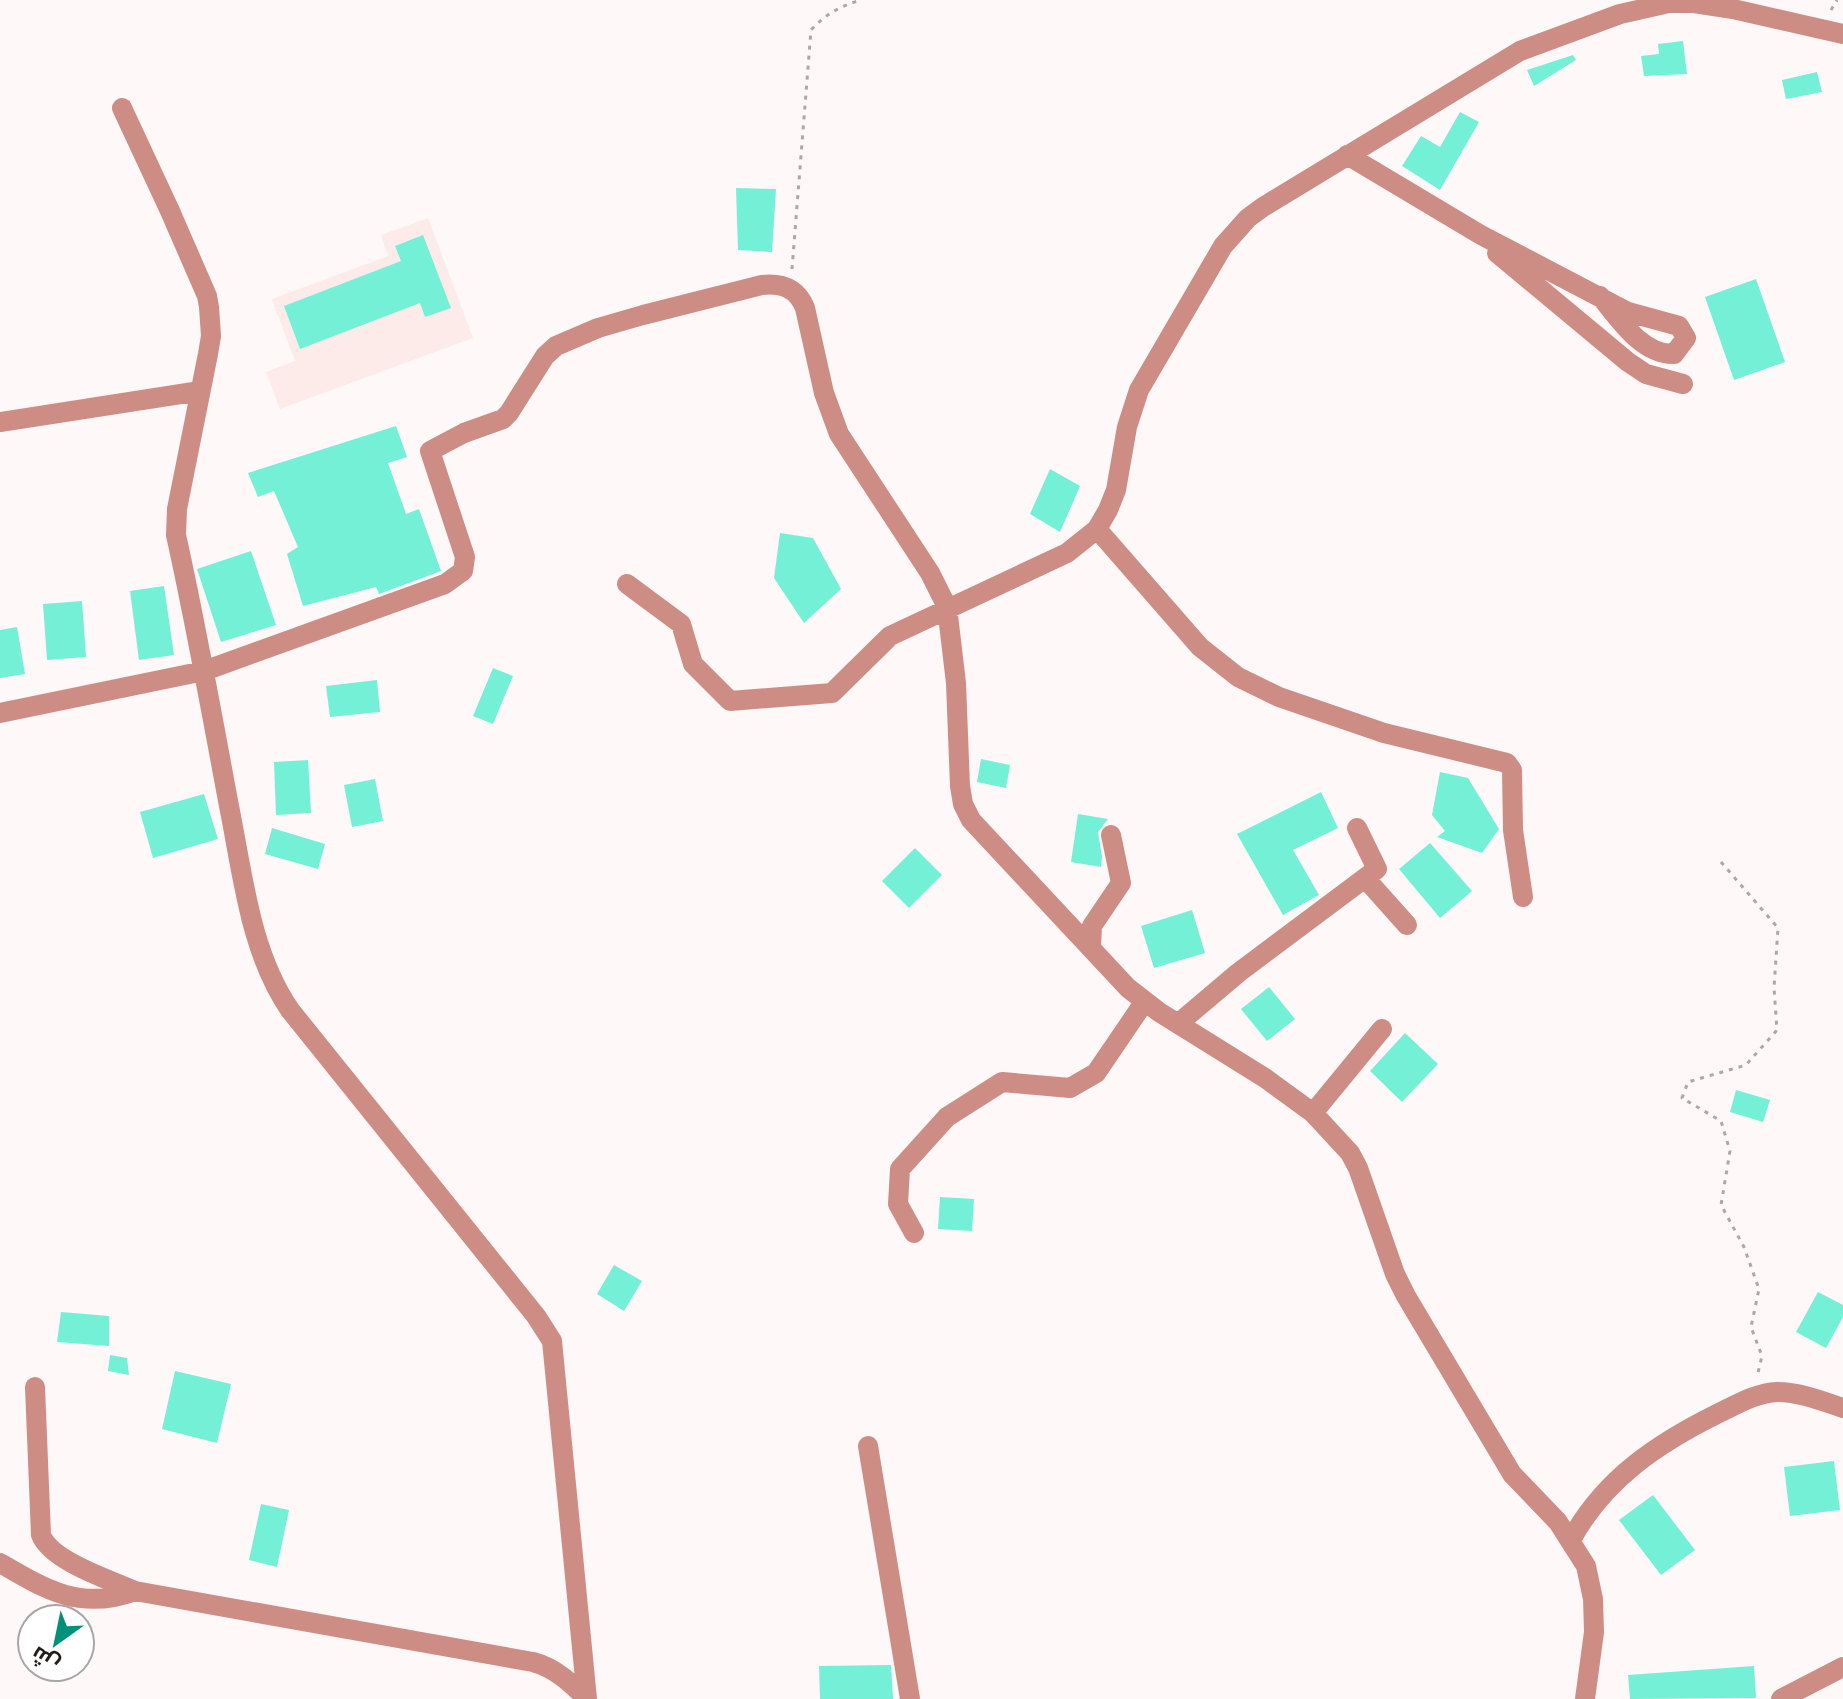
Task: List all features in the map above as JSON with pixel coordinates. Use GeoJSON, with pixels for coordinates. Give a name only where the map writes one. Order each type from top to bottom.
{"type":"FeatureCollection","features":[{"type":"Feature","properties":{"kind":"street"},"geometry":{"type":"LineString","coordinates":[[627,584],[681,624],[693,664],[730,701],[832,693],[890,636],[1067,553],[1097,529],[1116,490],[1127,427],[1139,390],[1223,246],[1248,218],[1263,207],[1520,51],[1579,27],[1629,12],[1669,3],[1694,3],[1843,34]]}},
{"type":"Feature","properties":{"kind":"street"},"geometry":{"type":"LineString","coordinates":[[35,1387],[41,1535],[48,1547],[63,1557],[135,1591],[533,1662],[546,1666],[569,1681],[587,1699],[552,1341],[536,1316],[305,1030],[272,982],[252,919],[176,535],[177,509],[211,336],[207,296],[122,108]]}},
{"type":"Feature","properties":{"kind":"street"},"geometry":{"type":"LineString","coordinates":[[1347,155],[1461,222],[1600,296]]}},
{"type":"Feature","properties":{"kind":"street"},"geometry":{"type":"LineString","coordinates":[[1461,222],[1628,362],[1646,374],[1683,384]]}},
{"type":"Feature","properties":{"kind":"street"},"geometry":{"type":"LineString","coordinates":[[0,713],[204,671],[445,584],[463,571],[465,557],[430,451],[464,433],[503,419],[545,356],[556,346],[598,328],[762,285],[775,283],[790,289],[801,298],[805,308],[824,393],[839,434],[930,573],[947,607],[956,683],[960,786],[963,804],[971,820],[1128,988],[1313,1113],[1350,1153],[1395,1274],[1502,1458],[1522,1486],[1558,1522],[1586,1566],[1593,1599],[1594,1632],[1585,1699]]}},
{"type":"Feature","properties":{"kind":"street"},"geometry":{"type":"LineString","coordinates":[[0,422],[200,391]]}},
{"type":"Feature","properties":{"kind":"street"},"geometry":{"type":"LineString","coordinates":[[1097,529],[1182,628],[1222,667],[1238,677],[1279,697],[1384,733],[1507,763],[1513,778],[1512,817],[1523,897]]}},
{"type":"Feature","properties":{"kind":"street"},"geometry":{"type":"LineString","coordinates":[[1179,1023],[1238,973],[1377,869],[1357,828]]}},
{"type":"Feature","properties":{"kind":"street"},"geometry":{"type":"LineString","coordinates":[[1091,947],[1092,926],[1121,883],[1111,835]]}},
{"type":"Feature","properties":{"kind":"street"},"geometry":{"type":"LineString","coordinates":[[1365,878],[1407,925]]}},
{"type":"Feature","properties":{"kind":"street"},"geometry":{"type":"LineString","coordinates":[[914,1233],[898,1204],[900,1169],[947,1117],[1002,1082],[1070,1088],[1096,1073],[1145,1001]]}},
{"type":"Feature","properties":{"kind":"street"},"geometry":{"type":"LineString","coordinates":[[1313,1113],[1382,1029]]}},
{"type":"Feature","properties":{"kind":"street"},"geometry":{"type":"LineString","coordinates":[[1571,1540],[1599,1497],[1636,1462],[1709,1418],[1753,1396],[1775,1392],[1795,1393],[1843,1408]]}},
{"type":"Feature","properties":{"kind":"street"},"geometry":{"type":"LineString","coordinates":[[868,1446],[910,1699]]}},
{"type":"Feature","properties":{"kind":"street"},"geometry":{"type":"LineString","coordinates":[[0,1563],[45,1588],[77,1598],[107,1599],[135,1591]]}},
{"type":"Feature","properties":{"kind":"street"},"geometry":{"type":"LineString","coordinates":[[1781,1699],[1843,1667]]}},
{"type":"Feature","properties":{"kind":"path"},"geometry":{"type":"LineString","coordinates":[[790,289],[811,30],[840,6],[861,0]]}},
{"type":"Feature","properties":{"kind":"path"},"geometry":{"type":"LineString","coordinates":[[1721,862],[1778,928],[1774,988],[1777,1030],[1746,1065],[1688,1082],[1682,1098],[1721,1121],[1730,1151],[1721,1205],[1744,1247],[1759,1289],[1751,1327],[1762,1356],[1753,1396]]}},
{"type":"Feature","properties":{"kind":"shaded area"},"geometry":{"type":"Polygon","coordinates":[[[428,218],[473,338],[280,409],[266,372],[295,361],[272,299],[388,256],[381,235],[428,218]]]}},
{"type":"Feature","properties":{"kind":"building"},"geometry":{"type":"Polygon","coordinates":[[[1683,41],[1687,74],[1644,76],[1641,56],[1659,54],[1658,44],[1683,41]]]}},
{"type":"Feature","properties":{"kind":"building"},"geometry":{"type":"Polygon","coordinates":[[[1573,55],[1576,60],[1534,86],[1527,70],[1573,55]]]}},
{"type":"Feature","properties":{"kind":"building"},"geometry":{"type":"Polygon","coordinates":[[[1817,72],[1822,92],[1786,99],[1782,80],[1817,72]]]}},
{"type":"Feature","properties":{"kind":"building"},"geometry":{"type":"Polygon","coordinates":[[[1460,112],[1479,122],[1440,190],[1402,166],[1421,136],[1440,147],[1460,112]]]}},
{"type":"Feature","properties":{"kind":"building"},"geometry":{"type":"Polygon","coordinates":[[[736,188],[776,189],[772,252],[738,250],[736,188]]]}},
{"type":"Feature","properties":{"kind":"building"},"geometry":{"type":"Polygon","coordinates":[[[423,235],[451,308],[425,317],[420,303],[300,349],[284,306],[401,261],[395,246],[423,235]]]}},
{"type":"Feature","properties":{"kind":"building"},"geometry":{"type":"Polygon","coordinates":[[[1756,279],[1785,362],[1734,380],[1705,297],[1756,279]]]}},
{"type":"Feature","properties":{"kind":"building"},"geometry":{"type":"Polygon","coordinates":[[[396,426],[407,457],[388,463],[406,514],[419,509],[441,571],[379,594],[376,587],[303,606],[287,554],[298,547],[274,491],[258,497],[248,473],[396,426]]]}},
{"type":"Feature","properties":{"kind":"building"},"geometry":{"type":"Polygon","coordinates":[[[1050,469],[1080,486],[1060,532],[1030,514],[1050,469]]]}},
{"type":"Feature","properties":{"kind":"building"},"geometry":{"type":"Polygon","coordinates":[[[780,533],[813,538],[841,589],[804,623],[774,578],[780,533]]]}},
{"type":"Feature","properties":{"kind":"building"},"geometry":{"type":"Polygon","coordinates":[[[251,551],[276,625],[221,642],[197,569],[251,551]]]}},
{"type":"Feature","properties":{"kind":"building"},"geometry":{"type":"Polygon","coordinates":[[[164,586],[174,655],[139,660],[130,591],[164,586]]]}},
{"type":"Feature","properties":{"kind":"building"},"geometry":{"type":"Polygon","coordinates":[[[82,601],[86,657],[47,660],[43,604],[82,601]]]}},
{"type":"Feature","properties":{"kind":"building"},"geometry":{"type":"Polygon","coordinates":[[[17,627],[25,674],[0,678],[0,630],[17,627]]]}},
{"type":"Feature","properties":{"kind":"building"},"geometry":{"type":"Polygon","coordinates":[[[493,668],[513,676],[493,724],[473,716],[493,668]]]}},
{"type":"Feature","properties":{"kind":"building"},"geometry":{"type":"Polygon","coordinates":[[[377,680],[380,712],[330,717],[326,686],[377,680]]]}},
{"type":"Feature","properties":{"kind":"building"},"geometry":{"type":"Polygon","coordinates":[[[981,759],[1010,765],[1006,788],[977,782],[981,759]]]}},
{"type":"Feature","properties":{"kind":"building"},"geometry":{"type":"Polygon","coordinates":[[[308,760],[311,813],[276,815],[274,762],[308,760]]]}},
{"type":"Feature","properties":{"kind":"building"},"geometry":{"type":"Polygon","coordinates":[[[1440,772],[1468,778],[1499,829],[1482,853],[1437,837],[1445,831],[1432,815],[1440,772]]]}},
{"type":"Feature","properties":{"kind":"building"},"geometry":{"type":"Polygon","coordinates":[[[375,779],[383,821],[352,827],[344,785],[375,779]]]}},
{"type":"Feature","properties":{"kind":"building"},"geometry":{"type":"Polygon","coordinates":[[[1321,792],[1338,828],[1293,850],[1319,895],[1283,915],[1237,834],[1321,792]]]}},
{"type":"Feature","properties":{"kind":"building"},"geometry":{"type":"Polygon","coordinates":[[[204,794],[218,839],[153,858],[140,812],[204,794]]]}},
{"type":"Feature","properties":{"kind":"building"},"geometry":{"type":"Polygon","coordinates":[[[1078,814],[1108,819],[1098,832],[1101,867],[1071,862],[1078,814]]]}},
{"type":"Feature","properties":{"kind":"building"},"geometry":{"type":"Polygon","coordinates":[[[272,828],[325,844],[318,869],[265,854],[272,828]]]}},
{"type":"Feature","properties":{"kind":"building"},"geometry":{"type":"Polygon","coordinates":[[[1430,843],[1472,891],[1440,918],[1399,869],[1430,843]]]}},
{"type":"Feature","properties":{"kind":"building"},"geometry":{"type":"Polygon","coordinates":[[[915,848],[942,875],[909,908],[882,881],[915,848]]]}},
{"type":"Feature","properties":{"kind":"building"},"geometry":{"type":"Polygon","coordinates":[[[1192,910],[1205,953],[1154,968],[1141,926],[1192,910]]]}},
{"type":"Feature","properties":{"kind":"building"},"geometry":{"type":"Polygon","coordinates":[[[1269,987],[1295,1019],[1267,1041],[1241,1009],[1269,987]]]}},
{"type":"Feature","properties":{"kind":"building"},"geometry":{"type":"Polygon","coordinates":[[[1405,1033],[1438,1064],[1402,1102],[1370,1071],[1405,1033]]]}},
{"type":"Feature","properties":{"kind":"building"},"geometry":{"type":"Polygon","coordinates":[[[1736,1090],[1770,1100],[1763,1122],[1730,1112],[1736,1090]]]}},
{"type":"Feature","properties":{"kind":"building"},"geometry":{"type":"Polygon","coordinates":[[[940,1197],[974,1199],[972,1231],[938,1229],[940,1197]]]}},
{"type":"Feature","properties":{"kind":"building"},"geometry":{"type":"Polygon","coordinates":[[[614,1265],[642,1281],[624,1311],[597,1294],[614,1265]]]}},
{"type":"Feature","properties":{"kind":"building"},"geometry":{"type":"Polygon","coordinates":[[[1818,1292],[1843,1305],[1843,1317],[1826,1348],[1796,1332],[1818,1292]]]}},
{"type":"Feature","properties":{"kind":"building"},"geometry":{"type":"Polygon","coordinates":[[[61,1312],[109,1316],[109,1346],[57,1342],[61,1312]]]}},
{"type":"Feature","properties":{"kind":"building"},"geometry":{"type":"Polygon","coordinates":[[[110,1355],[127,1358],[129,1375],[108,1371],[110,1355]]]}},
{"type":"Feature","properties":{"kind":"building"},"geometry":{"type":"Polygon","coordinates":[[[175,1371],[231,1384],[217,1443],[162,1429],[175,1371]]]}},
{"type":"Feature","properties":{"kind":"building"},"geometry":{"type":"Polygon","coordinates":[[[1834,1461],[1840,1510],[1790,1516],[1784,1467],[1834,1461]]]}},
{"type":"Feature","properties":{"kind":"building"},"geometry":{"type":"Polygon","coordinates":[[[1653,1495],[1695,1550],[1661,1575],[1619,1520],[1653,1495]]]}},
{"type":"Feature","properties":{"kind":"building"},"geometry":{"type":"Polygon","coordinates":[[[261,1504],[289,1510],[277,1567],[249,1560],[261,1504]]]}},
{"type":"Feature","properties":{"kind":"building"},"geometry":{"type":"Polygon","coordinates":[[[891,1665],[893,1699],[820,1699],[819,1666],[891,1665]]]}},
{"type":"Feature","properties":{"kind":"building"},"geometry":{"type":"Polygon","coordinates":[[[1754,1666],[1756,1698],[1630,1699],[1628,1675],[1754,1666]]]}}]}
